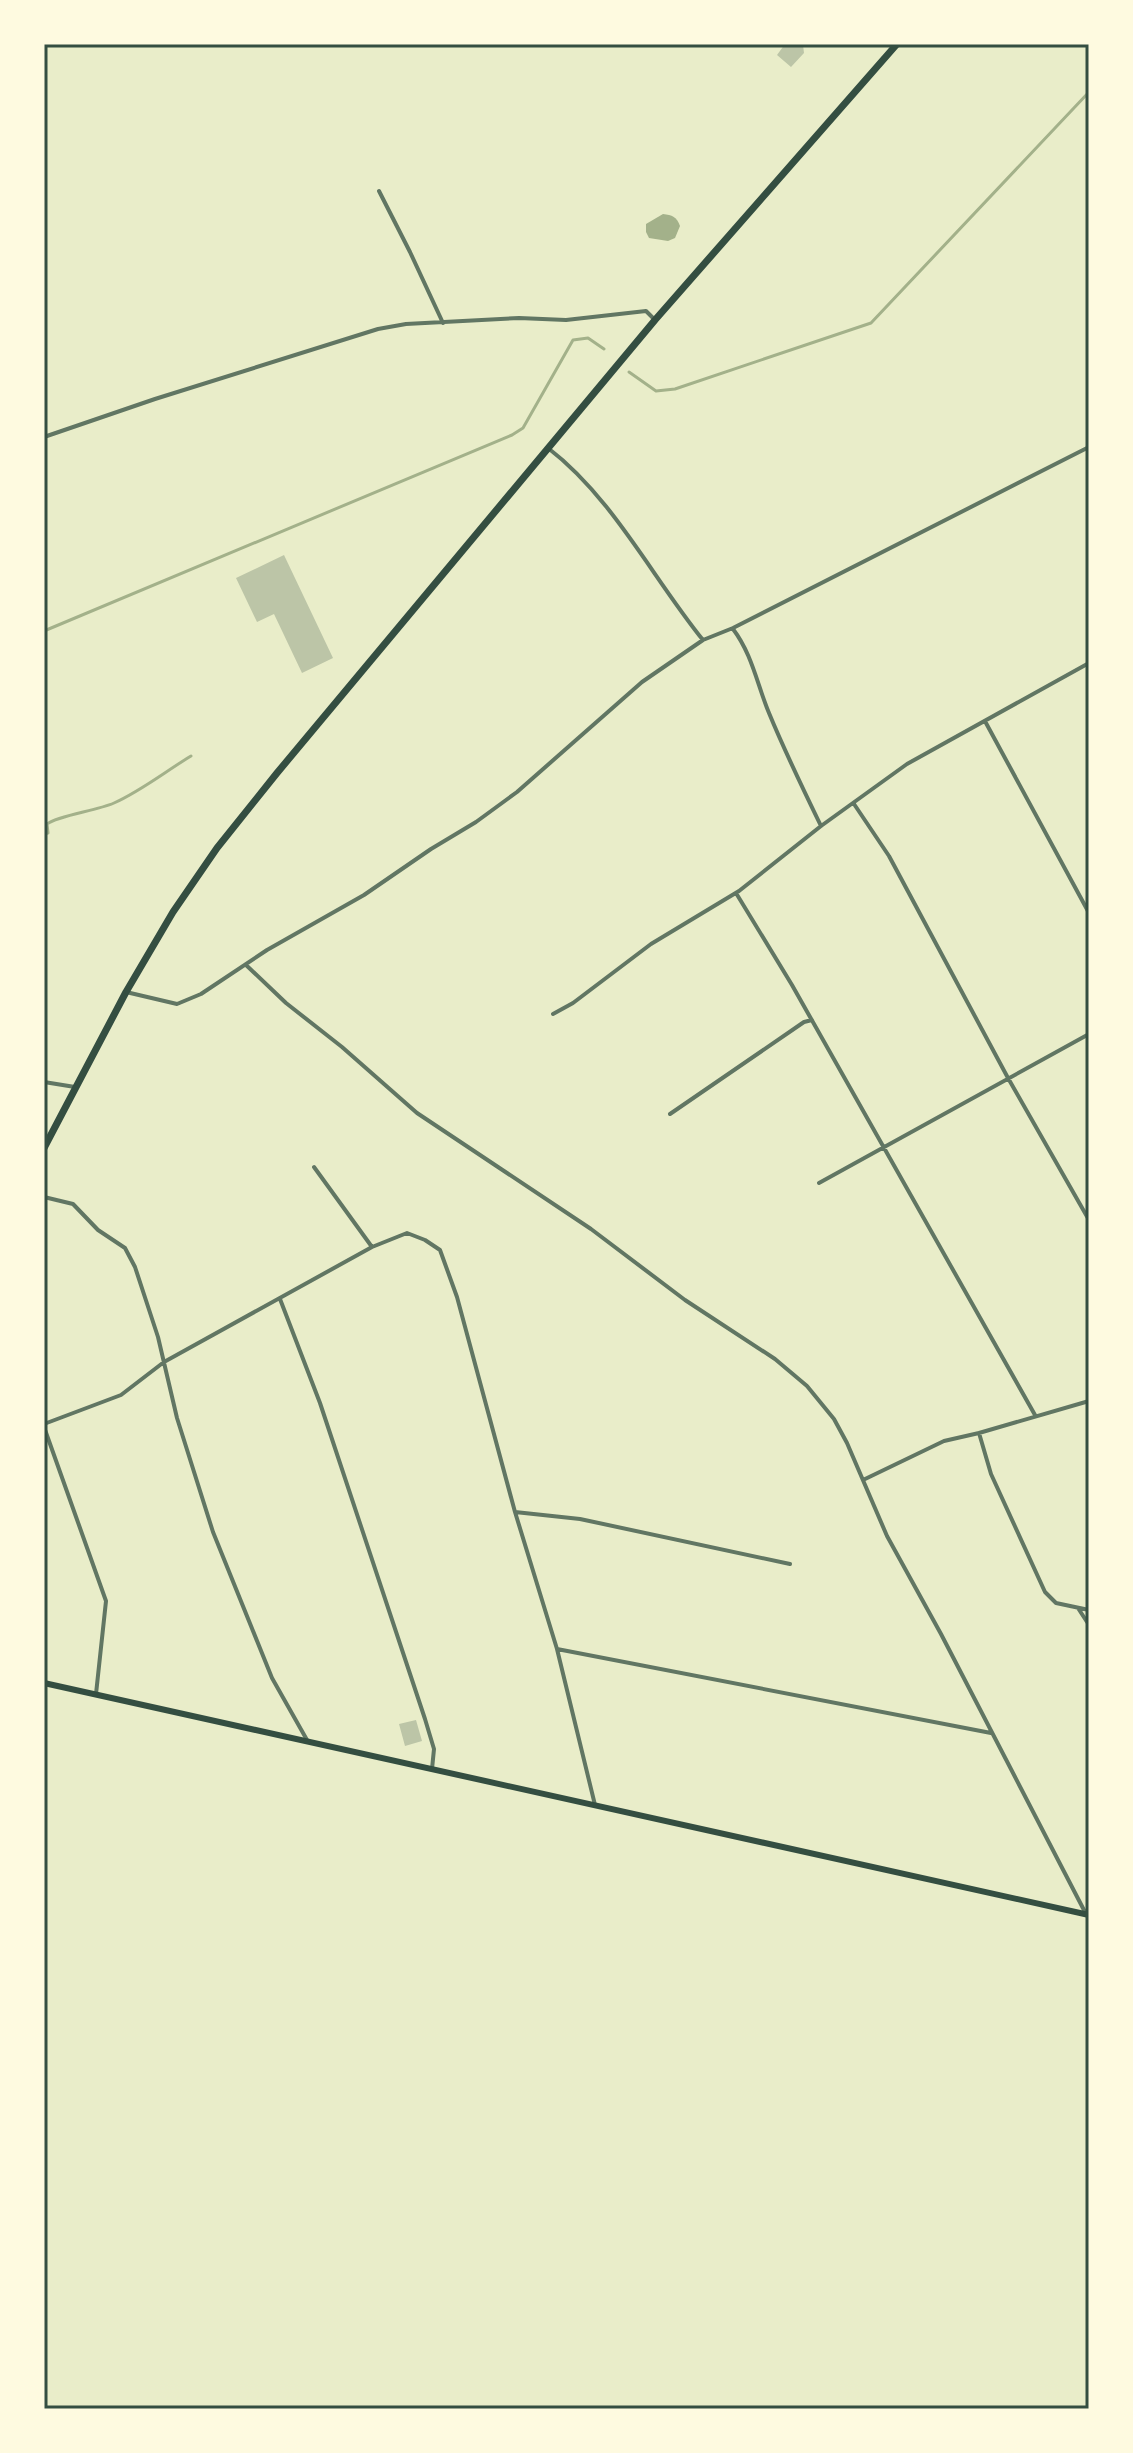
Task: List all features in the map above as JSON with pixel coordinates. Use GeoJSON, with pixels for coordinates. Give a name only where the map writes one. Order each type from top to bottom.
{"type":"FeatureCollection","features":[{"type":"Feature","properties":{"kind":"highway"},"geometry":{"type":"LineString","coordinates":[[44,1148],[126,992],[173,912],[217,848],[655,320],[897,44]]}},
{"type":"Feature","properties":{"kind":"main road"},"geometry":{"type":"LineString","coordinates":[[44,1683],[1088,1915]]}},
{"type":"Feature","properties":{"kind":"street"},"geometry":{"type":"LineString","coordinates":[[379,191],[443,323]]}},
{"type":"Feature","properties":{"kind":"street"},"geometry":{"type":"LineString","coordinates":[[44,437],[378,329],[406,324],[519,318],[566,320],[646,311],[655,320]]}},
{"type":"Feature","properties":{"kind":"street"},"geometry":{"type":"LineString","coordinates":[[126,992],[177,1004],[201,994],[364,895],[476,822],[517,792],[642,682],[703,640],[733,628],[1089,447]]}},
{"type":"Feature","properties":{"kind":"street"},"geometry":{"type":"LineString","coordinates":[[548,448],[594,493],[703,640]]}},
{"type":"Feature","properties":{"kind":"street"},"geometry":{"type":"LineString","coordinates":[[733,628],[749,652],[781,743],[821,826]]}},
{"type":"Feature","properties":{"kind":"street"},"geometry":{"type":"LineString","coordinates":[[553,1014],[573,1003],[651,944],[736,893],[907,764],[986,723],[1089,663]]}},
{"type":"Feature","properties":{"kind":"street"},"geometry":{"type":"LineString","coordinates":[[986,723],[1089,913]]}},
{"type":"Feature","properties":{"kind":"street"},"geometry":{"type":"LineString","coordinates":[[853,804],[889,856],[1008,1078],[1057,1159],[1089,1220]]}},
{"type":"Feature","properties":{"kind":"street"},"geometry":{"type":"LineString","coordinates":[[736,893],[812,1020],[1035,1415]]}},
{"type":"Feature","properties":{"kind":"street"},"geometry":{"type":"LineString","coordinates":[[246,965],[286,1003],[417,1113],[579,1221],[685,1300],[775,1359],[807,1386],[834,1419],[887,1536],[1088,1915]]}},
{"type":"Feature","properties":{"kind":"street"},"geometry":{"type":"LineString","coordinates":[[670,1114],[804,1022],[812,1020]]}},
{"type":"Feature","properties":{"kind":"street"},"geometry":{"type":"LineString","coordinates":[[819,1183],[1089,1034]]}},
{"type":"Feature","properties":{"kind":"street"},"geometry":{"type":"LineString","coordinates":[[44,1082],[75,1087]]}},
{"type":"Feature","properties":{"kind":"street"},"geometry":{"type":"LineString","coordinates":[[314,1167],[372,1247]]}},
{"type":"Feature","properties":{"kind":"street"},"geometry":{"type":"LineString","coordinates":[[44,1197],[73,1204],[98,1230],[125,1248],[145,1294],[177,1418],[213,1532],[272,1678],[307,1740]]}},
{"type":"Feature","properties":{"kind":"street"},"geometry":{"type":"LineString","coordinates":[[96,1695],[106,1601],[44,1426],[121,1395],[164,1362],[372,1247],[407,1233],[440,1250],[457,1297],[515,1512],[557,1649],[595,1806]]}},
{"type":"Feature","properties":{"kind":"street"},"geometry":{"type":"LineString","coordinates":[[280,1299],[325,1418],[421,1705],[434,1749],[432,1769]]}},
{"type":"Feature","properties":{"kind":"street"},"geometry":{"type":"LineString","coordinates":[[863,1480],[944,1441],[1089,1401]]}},
{"type":"Feature","properties":{"kind":"street"},"geometry":{"type":"LineString","coordinates":[[979,1433],[991,1474],[1045,1592],[1056,1603],[1089,1610]]}},
{"type":"Feature","properties":{"kind":"street"},"geometry":{"type":"LineString","coordinates":[[515,1512],[580,1519],[790,1564]]}},
{"type":"Feature","properties":{"kind":"street"},"geometry":{"type":"LineString","coordinates":[[1078,1608],[1089,1625]]}},
{"type":"Feature","properties":{"kind":"street"},"geometry":{"type":"LineString","coordinates":[[557,1649],[992,1733]]}},
{"type":"Feature","properties":{"kind":"shaded area"},"geometry":{"type":"Polygon","coordinates":[[[663,214],[674,217],[679,223],[675,238],[668,241],[649,238],[646,224],[663,214]]]}},
{"type":"Feature","properties":{"kind":"building"},"geometry":{"type":"Polygon","coordinates":[[[785,44],[803,45],[804,53],[791,67],[777,55],[785,44]]]}},
{"type":"Feature","properties":{"kind":"building"},"geometry":{"type":"Polygon","coordinates":[[[284,555],[333,658],[302,673],[274,614],[257,622],[236,578],[284,555]]]}},
{"type":"Feature","properties":{"kind":"building"},"geometry":{"type":"Polygon","coordinates":[[[416,1720],[422,1741],[405,1746],[399,1724],[416,1720]]]}},
{"type":"Feature","properties":{"kind":"waterway"},"geometry":{"type":"LineString","coordinates":[[629,372],[656,391],[675,389],[871,323],[1089,92]]}},
{"type":"Feature","properties":{"kind":"waterway"},"geometry":{"type":"LineString","coordinates":[[44,631],[512,435],[523,428],[573,340],[588,338],[604,349]]}},
{"type":"Feature","properties":{"kind":"waterway"},"geometry":{"type":"LineString","coordinates":[[44,834],[48,833],[47,824],[114,803],[191,756]]}}]}
